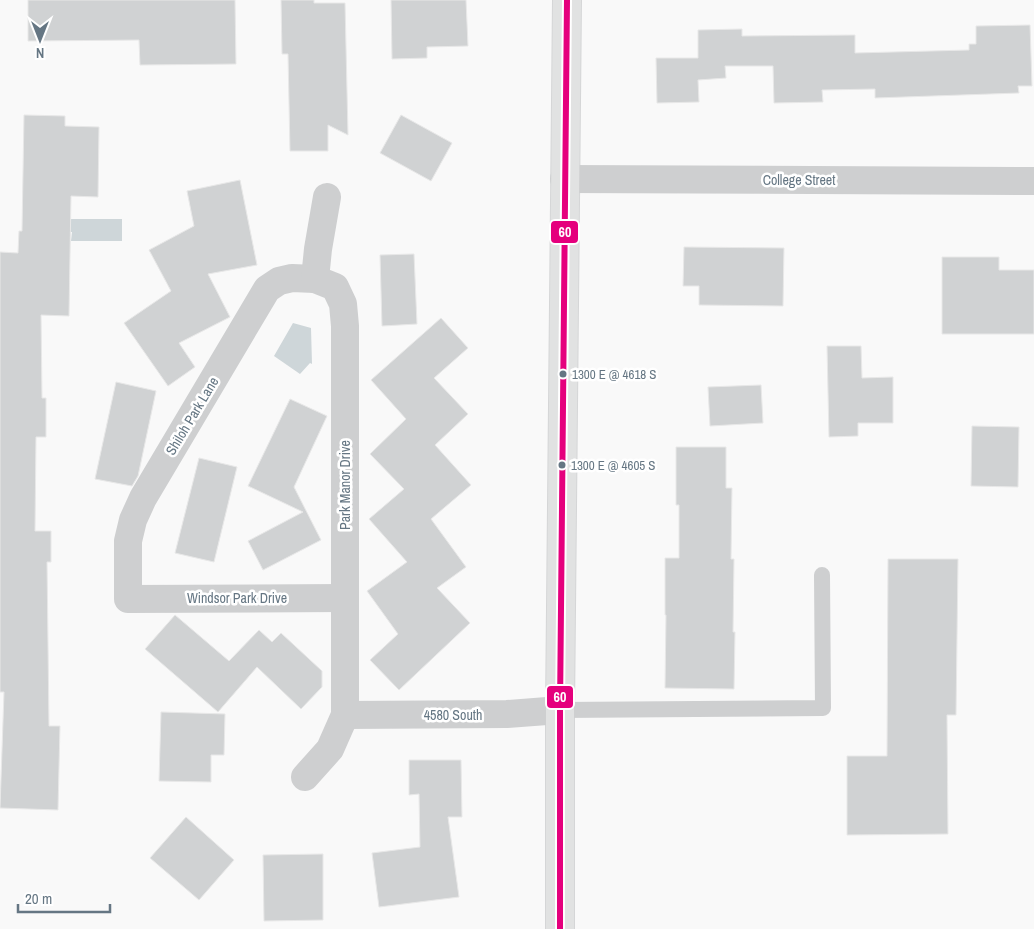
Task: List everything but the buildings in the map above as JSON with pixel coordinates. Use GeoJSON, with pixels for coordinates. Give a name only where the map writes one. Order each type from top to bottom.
{"type":"FeatureCollection","features":[{"type":"Feature","properties":{"kind":"main road"},"geometry":{"type":"LineString","coordinates":[[560,929],[564,179],[567,0]]}},
{"type":"Feature","properties":{"kind":"street","name":"College Street"},"geometry":{"type":"LineString","coordinates":[[564,179],[1034,180]]}},
{"type":"Feature","properties":{"kind":"street"},"geometry":{"type":"LineString","coordinates":[[315,279],[327,197]]}},
{"type":"Feature","properties":{"kind":"street","name":"Shiloh Park Lane"},"geometry":{"type":"LineString","coordinates":[[128,598],[128,541],[133,520],[143,498],[267,289],[279,281],[292,278],[315,279]]}},
{"type":"Feature","properties":{"kind":"street","name":"Park Manor Drive"},"geometry":{"type":"LineString","coordinates":[[305,777],[330,749],[346,715],[346,326],[343,304],[335,287],[315,279]]}},
{"type":"Feature","properties":{"kind":"street","name":"Windsor Park Drive"},"geometry":{"type":"LineString","coordinates":[[128,598],[346,598]]}},
{"type":"Feature","properties":{"kind":"street","name":"4580 South"},"geometry":{"type":"LineString","coordinates":[[346,715],[507,714],[560,710]]}},
{"type":"Feature","properties":{"kind":"lane"},"geometry":{"type":"LineString","coordinates":[[560,710],[823,708],[822,574]]}},
{"type":"Feature","properties":{"kind":"shaded area"},"geometry":{"type":"Polygon","coordinates":[[[69,219],[122,219],[122,241],[71,241],[72,232],[69,232],[69,219]]]}},
{"type":"Feature","properties":{"kind":"shaded area"},"geometry":{"type":"Polygon","coordinates":[[[293,323],[311,328],[312,364],[310,363],[300,374],[274,356],[293,323]]]}},
{"type":"Feature","properties":{"kind":"transit line","name":"60"},"geometry":{"type":"LineString","coordinates":[[560,929],[560,710],[567,0]]}},
{"type":"Feature","properties":{"kind":"place","name":"1300 E @ 4618 S"},"geometry":{"type":"Point","coordinates":[563,374]}},
{"type":"Feature","properties":{"kind":"place","name":"1300 E @ 4605 S"},"geometry":{"type":"Point","coordinates":[562,465]}}]}
